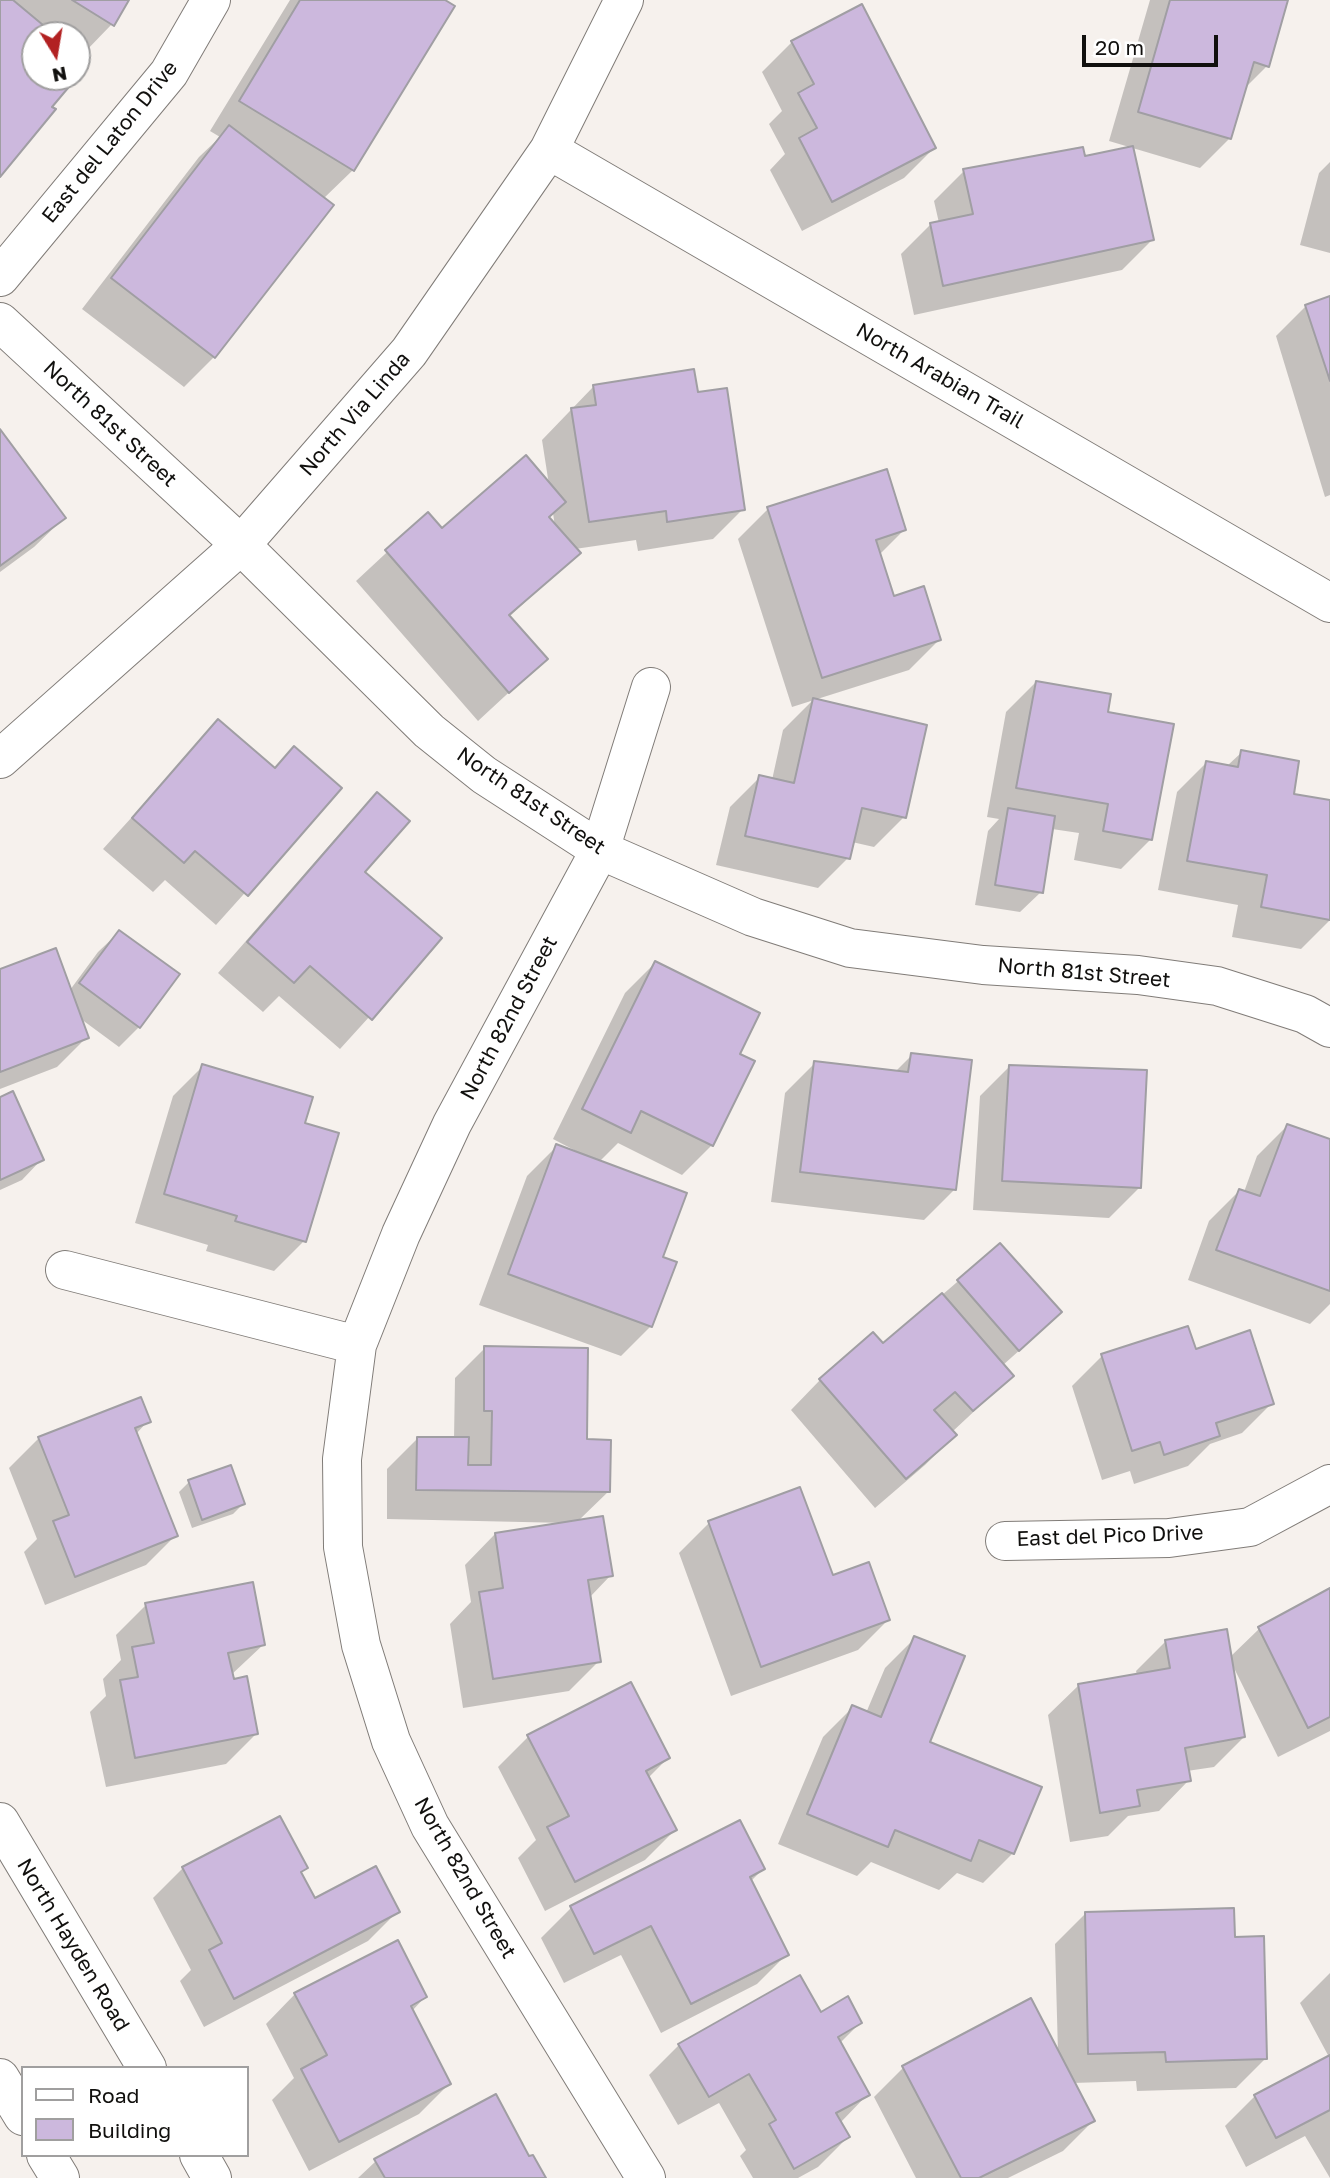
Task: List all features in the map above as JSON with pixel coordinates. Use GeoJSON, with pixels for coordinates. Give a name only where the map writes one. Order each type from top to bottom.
{"type":"FeatureCollection","features":[{"type":"Feature","properties":{"kind":"street","name":"East del Laton Drive"},"geometry":{"type":"LineString","coordinates":[[0,277],[169,72],[211,0]]}},
{"type":"Feature","properties":{"kind":"street","name":"North Via Linda"},"geometry":{"type":"LineString","coordinates":[[0,759],[241,545],[409,352],[549,150],[624,0]]}},
{"type":"Feature","properties":{"kind":"street","name":"North Arabian Trail"},"geometry":{"type":"LineString","coordinates":[[549,150],[1330,603]]}},
{"type":"Feature","properties":{"kind":"street","name":"North 81st Street"},"geometry":{"type":"LineString","coordinates":[[0,323],[241,545],[429,731],[484,775],[600,850],[752,916],[850,948],[982,965],[1138,975],[1217,986],[1305,1014],[1330,1028]]}},
{"type":"Feature","properties":{"kind":"street","name":"North 82nd Street"},"geometry":{"type":"LineString","coordinates":[[646,2178],[430,1826],[391,1741],[361,1645],[342,1547],[342,1459],[357,1345],[401,1234],[452,1124],[600,850],[650,687]]}},
{"type":"Feature","properties":{"kind":"street"},"geometry":{"type":"LineString","coordinates":[[65,1270],[357,1345]]}},
{"type":"Feature","properties":{"kind":"street","name":"East del Pico Drive"},"geometry":{"type":"LineString","coordinates":[[1005,1541],[1169,1538],[1250,1527],[1330,1484]]}},
{"type":"Feature","properties":{"kind":"street","name":"North Hayden Road"},"geometry":{"type":"LineString","coordinates":[[0,1822],[145,2066]]}},
{"type":"Feature","properties":{"kind":"street"},"geometry":{"type":"LineString","coordinates":[[0,2078],[21,2113]]}},
{"type":"Feature","properties":{"kind":"street"},"geometry":{"type":"LineString","coordinates":[[47,2157],[60,2178]]}},
{"type":"Feature","properties":{"kind":"street"},"geometry":{"type":"LineString","coordinates":[[200,2157],[212,2178]]}},
{"type":"Feature","properties":{"kind":"building"},"geometry":{"type":"Polygon","coordinates":[[[0,0],[13,0],[38,21],[21,21],[21,91],[65,91],[52,107],[56,109],[0,177],[0,0]]]}},
{"type":"Feature","properties":{"kind":"building"},"geometry":{"type":"Polygon","coordinates":[[[72,0],[129,0],[114,26],[72,0]]]}},
{"type":"Feature","properties":{"kind":"building"},"geometry":{"type":"Polygon","coordinates":[[[300,0],[445,0],[455,6],[354,171],[239,101],[300,0]]]}},
{"type":"Feature","properties":{"kind":"building"},"geometry":{"type":"Polygon","coordinates":[[[1170,0],[1288,0],[1269,67],[1254,62],[1231,139],[1138,112],[1170,0]]]}},
{"type":"Feature","properties":{"kind":"building"},"geometry":{"type":"Polygon","coordinates":[[[862,4],[936,148],[832,202],[799,138],[817,128],[798,93],[814,84],[791,41],[862,4]]]}},
{"type":"Feature","properties":{"kind":"building"},"geometry":{"type":"Polygon","coordinates":[[[229,125],[334,205],[215,358],[111,278],[229,125]]]}},
{"type":"Feature","properties":{"kind":"building"},"geometry":{"type":"Polygon","coordinates":[[[1133,146],[1154,240],[943,286],[930,223],[973,214],[963,169],[1083,147],[1085,156],[1133,146]]]}},
{"type":"Feature","properties":{"kind":"building"},"geometry":{"type":"Polygon","coordinates":[[[1330,296],[1330,381],[1305,305],[1330,296]]]}},
{"type":"Feature","properties":{"kind":"building"},"geometry":{"type":"Polygon","coordinates":[[[694,369],[698,392],[727,388],[745,510],[667,522],[666,511],[589,522],[571,408],[596,405],[593,385],[694,369]]]}},
{"type":"Feature","properties":{"kind":"building"},"geometry":{"type":"Polygon","coordinates":[[[0,429],[66,518],[0,566],[0,429]]]}},
{"type":"Feature","properties":{"kind":"building"},"geometry":{"type":"Polygon","coordinates":[[[526,455],[566,502],[549,517],[581,553],[509,615],[548,659],[509,693],[385,550],[428,512],[442,528],[526,455]]]}},
{"type":"Feature","properties":{"kind":"building"},"geometry":{"type":"Polygon","coordinates":[[[887,469],[906,530],[876,540],[894,596],[924,586],[941,640],[822,678],[767,507],[887,469]]]}},
{"type":"Feature","properties":{"kind":"building"},"geometry":{"type":"Polygon","coordinates":[[[1036,681],[1111,694],[1108,712],[1174,724],[1152,840],[1103,831],[1108,804],[1016,788],[1036,681]]]}},
{"type":"Feature","properties":{"kind":"building"},"geometry":{"type":"Polygon","coordinates":[[[813,698],[927,725],[906,818],[862,808],[850,859],[745,836],[759,775],[794,783],[813,698]]]}},
{"type":"Feature","properties":{"kind":"building"},"geometry":{"type":"Polygon","coordinates":[[[218,719],[275,768],[294,746],[342,788],[248,896],[195,851],[184,863],[132,818],[218,719]]]}},
{"type":"Feature","properties":{"kind":"building"},"geometry":{"type":"Polygon","coordinates":[[[1241,750],[1299,761],[1294,794],[1330,800],[1330,920],[1261,907],[1267,875],[1187,861],[1206,761],[1238,767],[1241,750]]]}},
{"type":"Feature","properties":{"kind":"building"},"geometry":{"type":"Polygon","coordinates":[[[377,792],[410,821],[365,872],[442,938],[372,1020],[310,966],[294,983],[247,942],[377,792]]]}},
{"type":"Feature","properties":{"kind":"building"},"geometry":{"type":"Polygon","coordinates":[[[1008,808],[1055,816],[1043,893],[995,885],[1008,808]]]}},
{"type":"Feature","properties":{"kind":"building"},"geometry":{"type":"Polygon","coordinates":[[[119,930],[180,974],[140,1028],[79,983],[119,930]]]}},
{"type":"Feature","properties":{"kind":"building"},"geometry":{"type":"Polygon","coordinates":[[[56,948],[89,1038],[0,1072],[0,969],[56,948]]]}},
{"type":"Feature","properties":{"kind":"building"},"geometry":{"type":"Polygon","coordinates":[[[655,961],[760,1013],[740,1054],[755,1061],[713,1146],[641,1111],[631,1133],[582,1109],[655,961]]]}},
{"type":"Feature","properties":{"kind":"building"},"geometry":{"type":"Polygon","coordinates":[[[911,1053],[972,1060],[956,1190],[800,1172],[814,1061],[908,1072],[911,1053]]]}},
{"type":"Feature","properties":{"kind":"building"},"geometry":{"type":"Polygon","coordinates":[[[202,1064],[313,1097],[305,1123],[339,1133],[306,1242],[235,1221],[237,1216],[164,1194],[202,1064]]]}},
{"type":"Feature","properties":{"kind":"building"},"geometry":{"type":"Polygon","coordinates":[[[1009,1065],[1147,1070],[1141,1188],[1002,1181],[1009,1065]]]}},
{"type":"Feature","properties":{"kind":"building"},"geometry":{"type":"Polygon","coordinates":[[[13,1091],[44,1160],[0,1180],[0,1097],[13,1091]]]}},
{"type":"Feature","properties":{"kind":"building"},"geometry":{"type":"Polygon","coordinates":[[[1287,1124],[1330,1139],[1330,1291],[1216,1250],[1239,1189],[1260,1196],[1287,1124]]]}},
{"type":"Feature","properties":{"kind":"building"},"geometry":{"type":"Polygon","coordinates":[[[556,1144],[687,1193],[663,1257],[677,1262],[652,1327],[508,1274],[556,1144]]]}},
{"type":"Feature","properties":{"kind":"building"},"geometry":{"type":"Polygon","coordinates":[[[1000,1243],[1062,1312],[1019,1351],[957,1280],[1000,1243]]]}},
{"type":"Feature","properties":{"kind":"building"},"geometry":{"type":"Polygon","coordinates":[[[942,1293],[1014,1376],[973,1411],[955,1392],[934,1410],[957,1435],[906,1479],[819,1379],[873,1332],[883,1343],[942,1293]]]}},
{"type":"Feature","properties":{"kind":"building"},"geometry":{"type":"Polygon","coordinates":[[[1188,1326],[1196,1349],[1250,1330],[1274,1404],[1216,1423],[1220,1436],[1164,1455],[1160,1442],[1132,1451],[1101,1354],[1188,1326]]]}},
{"type":"Feature","properties":{"kind":"building"},"geometry":{"type":"Polygon","coordinates":[[[484,1346],[588,1348],[587,1439],[611,1440],[610,1492],[416,1490],[417,1437],[469,1437],[468,1465],[491,1465],[492,1411],[484,1411],[484,1346]]]}},
{"type":"Feature","properties":{"kind":"building"},"geometry":{"type":"Polygon","coordinates":[[[141,1397],[151,1422],[135,1428],[178,1536],[75,1577],[53,1521],[69,1515],[38,1437],[141,1397]]]}},
{"type":"Feature","properties":{"kind":"building"},"geometry":{"type":"Polygon","coordinates":[[[231,1465],[245,1504],[202,1520],[188,1480],[231,1465]]]}},
{"type":"Feature","properties":{"kind":"building"},"geometry":{"type":"Polygon","coordinates":[[[800,1487],[833,1575],[869,1562],[890,1620],[761,1667],[708,1521],[800,1487]]]}},
{"type":"Feature","properties":{"kind":"building"},"geometry":{"type":"Polygon","coordinates":[[[603,1516],[613,1576],[588,1580],[601,1662],[493,1679],[479,1592],[503,1588],[495,1533],[603,1516]]]}},
{"type":"Feature","properties":{"kind":"building"},"geometry":{"type":"Polygon","coordinates":[[[253,1582],[265,1645],[228,1653],[234,1679],[247,1676],[258,1734],[135,1758],[120,1680],[138,1677],[132,1647],[154,1643],[145,1603],[253,1582]]]}},
{"type":"Feature","properties":{"kind":"building"},"geometry":{"type":"Polygon","coordinates":[[[1330,1588],[1330,1717],[1308,1728],[1258,1627],[1330,1588]]]}},
{"type":"Feature","properties":{"kind":"building"},"geometry":{"type":"Polygon","coordinates":[[[1227,1629],[1245,1737],[1185,1748],[1191,1781],[1137,1790],[1140,1806],[1100,1813],[1078,1684],[1170,1668],[1165,1640],[1227,1629]]]}},
{"type":"Feature","properties":{"kind":"building"},"geometry":{"type":"Polygon","coordinates":[[[914,1636],[965,1656],[930,1742],[1042,1787],[1014,1854],[979,1840],[971,1861],[895,1830],[888,1847],[807,1814],[852,1705],[881,1717],[914,1636]]]}},
{"type":"Feature","properties":{"kind":"building"},"geometry":{"type":"Polygon","coordinates":[[[631,1682],[670,1758],[646,1771],[677,1830],[575,1882],[547,1827],[569,1816],[527,1735],[631,1682]]]}},
{"type":"Feature","properties":{"kind":"building"},"geometry":{"type":"Polygon","coordinates":[[[280,1816],[308,1868],[301,1872],[315,1898],[376,1866],[400,1912],[234,1999],[209,1950],[222,1943],[182,1867],[280,1816]]]}},
{"type":"Feature","properties":{"kind":"building"},"geometry":{"type":"Polygon","coordinates":[[[740,1820],[765,1869],[750,1877],[789,1955],[691,2004],[651,1926],[594,1954],[570,1906],[740,1820]]]}},
{"type":"Feature","properties":{"kind":"building"},"geometry":{"type":"Polygon","coordinates":[[[1234,1908],[1235,1937],[1264,1936],[1267,2059],[1166,2062],[1165,2052],[1088,2054],[1085,1912],[1234,1908]]]}},
{"type":"Feature","properties":{"kind":"building"},"geometry":{"type":"Polygon","coordinates":[[[398,1940],[427,1997],[411,2006],[451,2084],[339,2142],[301,2069],[327,2055],[294,1993],[398,1940]]]}},
{"type":"Feature","properties":{"kind":"building"},"geometry":{"type":"Polygon","coordinates":[[[800,1975],[821,2012],[848,1996],[862,2023],[838,2037],[870,2095],[836,2113],[850,2137],[794,2169],[769,2124],[776,2120],[749,2074],[709,2097],[678,2044],[800,1975]]]}},
{"type":"Feature","properties":{"kind":"building"},"geometry":{"type":"Polygon","coordinates":[[[1031,1998],[1095,2121],[979,2178],[961,2178],[902,2066],[1031,1998]]]}},
{"type":"Feature","properties":{"kind":"building"},"geometry":{"type":"Polygon","coordinates":[[[1330,2055],[1330,2110],[1276,2138],[1254,2095],[1330,2055]]]}},
{"type":"Feature","properties":{"kind":"building"},"geometry":{"type":"Polygon","coordinates":[[[496,2094],[529,2156],[533,2155],[546,2178],[385,2178],[374,2159],[496,2094]]]}}]}
